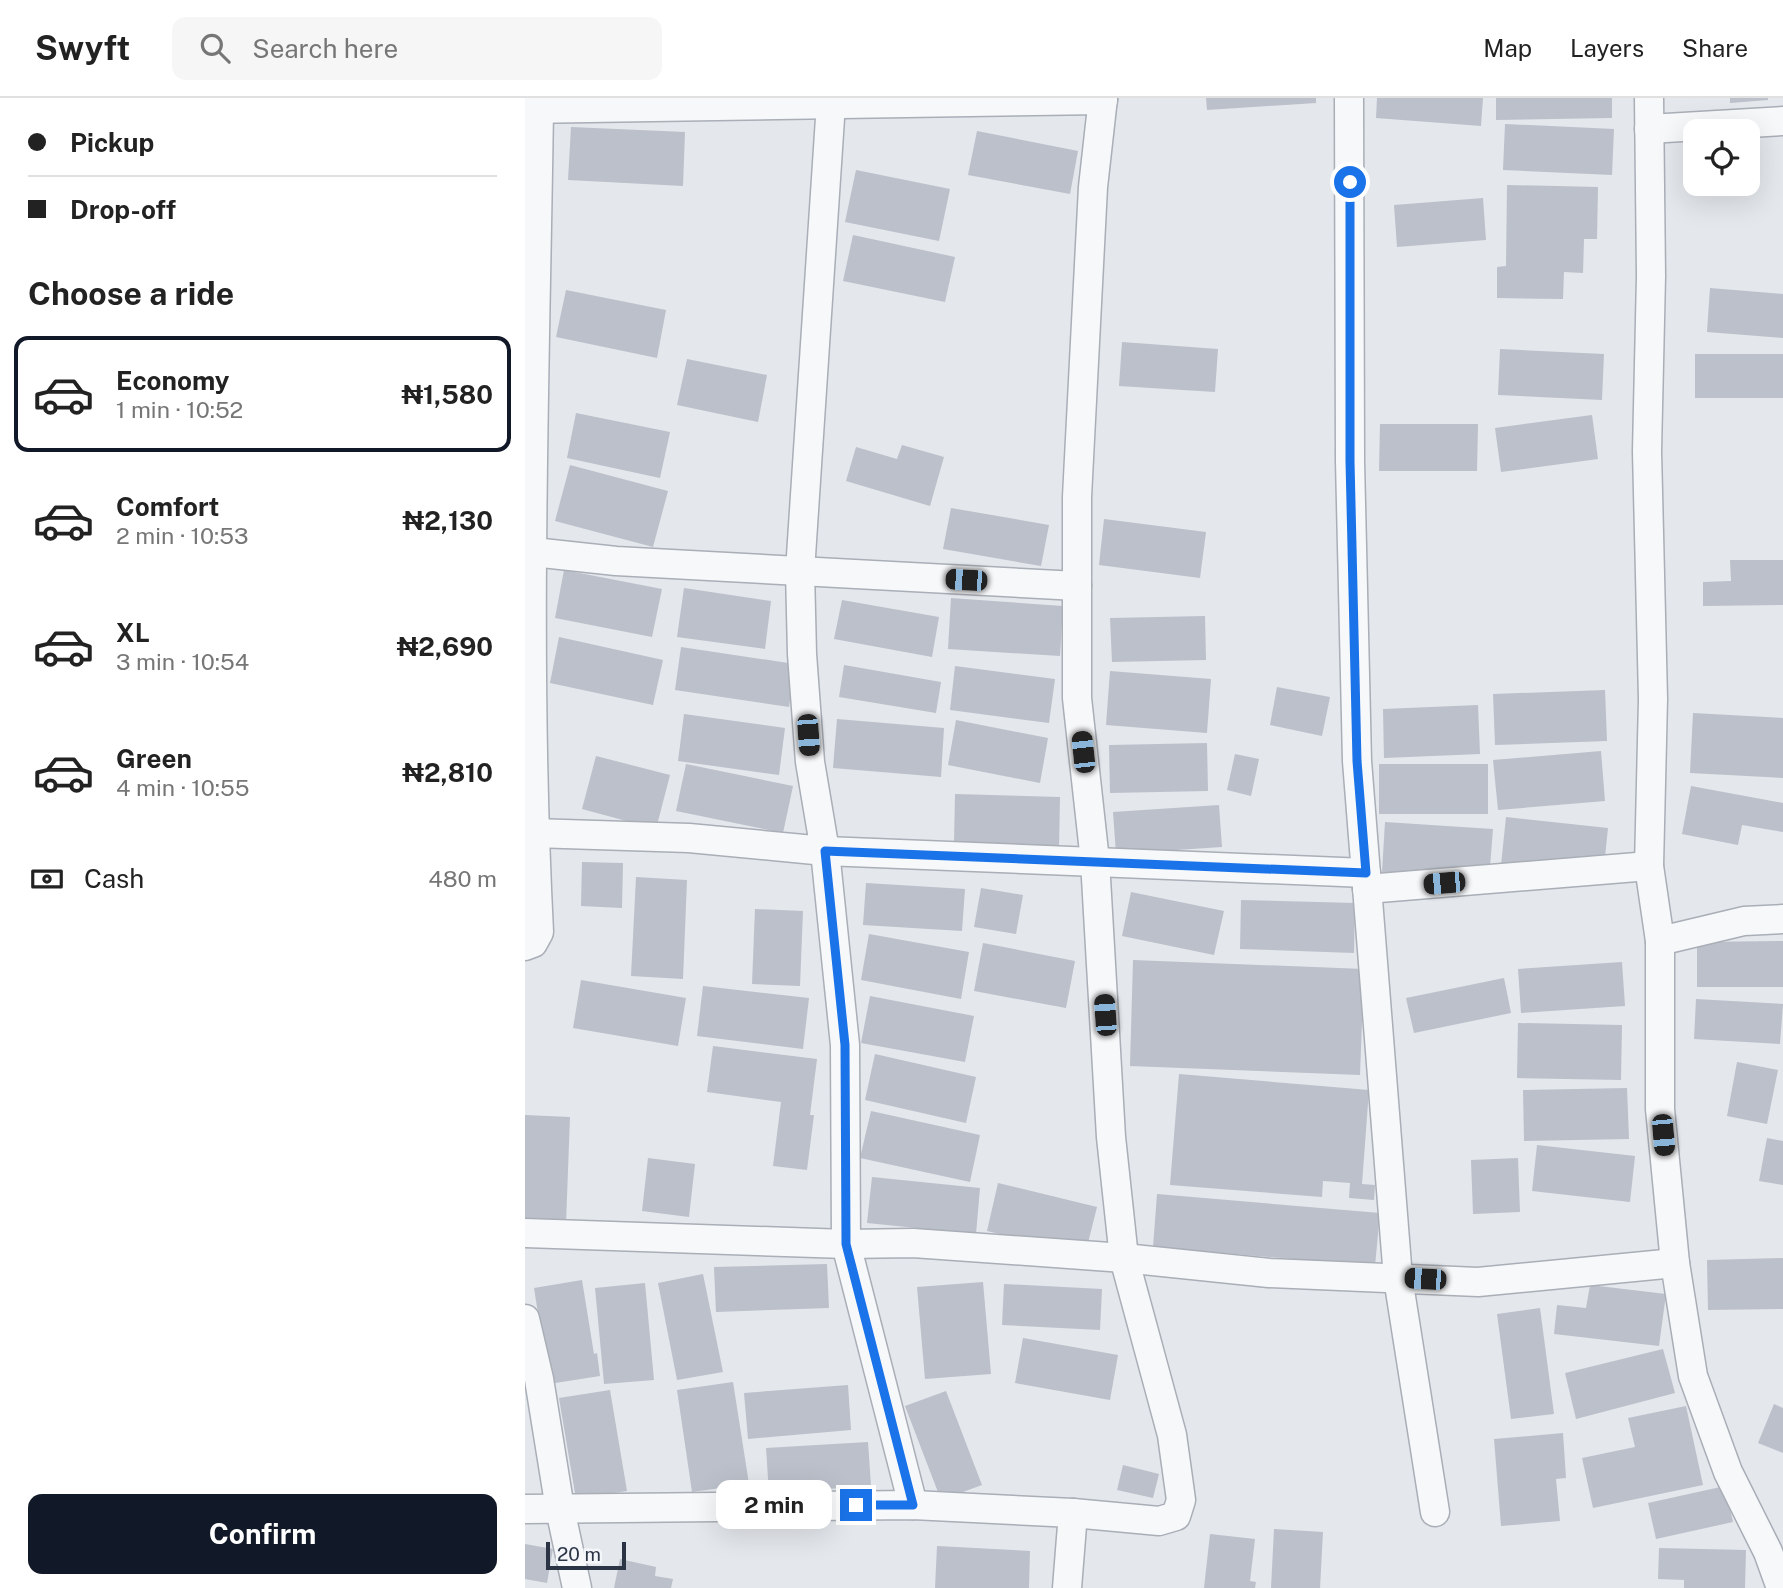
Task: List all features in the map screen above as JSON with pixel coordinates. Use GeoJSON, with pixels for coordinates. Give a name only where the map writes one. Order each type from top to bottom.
{"type":"FeatureCollection","features":[{"type":"Feature","properties":{"kind":"street"},"geometry":{"type":"LineString","coordinates":[[1349,98],[1350,447],[1357,761],[1398,1278],[1435,1512]]}},
{"type":"Feature","properties":{"kind":"street"},"geometry":{"type":"LineString","coordinates":[[1649,98],[1651,276],[1647,451],[1654,699],[1649,866],[1660,941],[1660,1109],[1675,1263],[1693,1377],[1728,1472],[1768,1552],[1781,1588]]}},
{"type":"Feature","properties":{"kind":"street"},"geometry":{"type":"LineString","coordinates":[[525,946],[533,943],[539,932],[528,674],[533,552],[530,398],[532,109],[1103,99],[1093,187],[1084,333],[1077,497],[1077,698],[1094,861],[1111,1137],[1124,1258],[1172,1435],[1181,1500],[1176,1516],[1159,1521],[1073,1513],[913,1505],[525,1509]]}},
{"type":"Feature","properties":{"kind":"street"},"geometry":{"type":"LineString","coordinates":[[831,103],[800,571],[802,654],[810,762],[825,851],[845,1045],[846,1244],[913,1505]]}},
{"type":"Feature","properties":{"kind":"street"},"geometry":{"type":"LineString","coordinates":[[1649,129],[1783,121]]}},
{"type":"Feature","properties":{"kind":"street"},"geometry":{"type":"LineString","coordinates":[[533,552],[616,561],[1077,586]]}},
{"type":"Feature","properties":{"kind":"street"},"geometry":{"type":"LineString","coordinates":[[533,833],[689,838],[825,851],[1094,861],[1367,881],[1649,866]]}},
{"type":"Feature","properties":{"kind":"street"},"geometry":{"type":"LineString","coordinates":[[1660,941],[1744,921],[1783,919]]}},
{"type":"Feature","properties":{"kind":"street"},"geometry":{"type":"LineString","coordinates":[[525,1233],[846,1244],[913,1243],[1124,1258],[1269,1273],[1478,1282],[1675,1263]]}},
{"type":"Feature","properties":{"kind":"street"},"geometry":{"type":"LineString","coordinates":[[525,1319],[539,1379],[559,1509],[577,1588]]}},
{"type":"Feature","properties":{"kind":"street"},"geometry":{"type":"LineString","coordinates":[[1067,1588],[1073,1513]]}},
{"type":"Feature","properties":{"kind":"building"},"geometry":{"type":"Polygon","coordinates":[[[1206,98],[1316,98],[1316,103],[1207,110],[1206,98]]]}},
{"type":"Feature","properties":{"kind":"building"},"geometry":{"type":"Polygon","coordinates":[[[1377,98],[1483,98],[1481,126],[1376,118],[1377,98]]]}},
{"type":"Feature","properties":{"kind":"building"},"geometry":{"type":"Polygon","coordinates":[[[1496,98],[1612,98],[1612,118],[1496,120],[1496,98]]]}},
{"type":"Feature","properties":{"kind":"building"},"geometry":{"type":"Polygon","coordinates":[[[1730,98],[1768,98],[1768,100],[1730,103],[1730,98]]]}},
{"type":"Feature","properties":{"kind":"building"},"geometry":{"type":"Polygon","coordinates":[[[1505,124],[1614,129],[1612,175],[1503,170],[1505,124]]]}},
{"type":"Feature","properties":{"kind":"building"},"geometry":{"type":"Polygon","coordinates":[[[571,127],[685,132],[683,186],[568,180],[571,127]]]}},
{"type":"Feature","properties":{"kind":"building"},"geometry":{"type":"Polygon","coordinates":[[[977,131],[1078,151],[1070,194],[968,175],[977,131]]]}},
{"type":"Feature","properties":{"kind":"building"},"geometry":{"type":"Polygon","coordinates":[[[856,170],[950,189],[939,241],[845,222],[856,170]]]}},
{"type":"Feature","properties":{"kind":"building"},"geometry":{"type":"Polygon","coordinates":[[[1507,185],[1598,187],[1597,239],[1584,239],[1583,273],[1564,272],[1563,299],[1497,298],[1497,267],[1506,266],[1507,185]]]}},
{"type":"Feature","properties":{"kind":"building"},"geometry":{"type":"Polygon","coordinates":[[[1483,198],[1486,240],[1397,247],[1394,205],[1483,198]]]}},
{"type":"Feature","properties":{"kind":"building"},"geometry":{"type":"Polygon","coordinates":[[[853,235],[955,257],[945,302],[843,281],[853,235]]]}},
{"type":"Feature","properties":{"kind":"building"},"geometry":{"type":"Polygon","coordinates":[[[1710,288],[1783,294],[1783,338],[1707,332],[1710,288]]]}},
{"type":"Feature","properties":{"kind":"building"},"geometry":{"type":"Polygon","coordinates":[[[566,290],[666,310],[657,358],[556,337],[566,290]]]}},
{"type":"Feature","properties":{"kind":"building"},"geometry":{"type":"Polygon","coordinates":[[[1122,342],[1218,349],[1215,392],[1119,386],[1122,342]]]}},
{"type":"Feature","properties":{"kind":"building"},"geometry":{"type":"Polygon","coordinates":[[[1500,349],[1604,354],[1602,400],[1498,395],[1500,349]]]}},
{"type":"Feature","properties":{"kind":"building"},"geometry":{"type":"Polygon","coordinates":[[[1695,354],[1783,354],[1783,398],[1695,398],[1695,354]]]}},
{"type":"Feature","properties":{"kind":"building"},"geometry":{"type":"Polygon","coordinates":[[[687,359],[767,375],[758,422],[677,405],[687,359]]]}},
{"type":"Feature","properties":{"kind":"building"},"geometry":{"type":"Polygon","coordinates":[[[576,413],[670,432],[660,478],[567,458],[576,413]]]}},
{"type":"Feature","properties":{"kind":"building"},"geometry":{"type":"Polygon","coordinates":[[[1592,415],[1598,459],[1501,472],[1495,428],[1592,415]]]}},
{"type":"Feature","properties":{"kind":"building"},"geometry":{"type":"Polygon","coordinates":[[[1380,424],[1478,424],[1477,471],[1379,471],[1380,424]]]}},
{"type":"Feature","properties":{"kind":"building"},"geometry":{"type":"Polygon","coordinates":[[[902,445],[944,457],[930,506],[846,481],[856,447],[897,459],[902,445]]]}},
{"type":"Feature","properties":{"kind":"building"},"geometry":{"type":"Polygon","coordinates":[[[570,465],[668,491],[653,547],[555,521],[570,465]]]}},
{"type":"Feature","properties":{"kind":"building"},"geometry":{"type":"Polygon","coordinates":[[[951,508],[1049,525],[1041,566],[943,549],[951,508]]]}},
{"type":"Feature","properties":{"kind":"building"},"geometry":{"type":"Polygon","coordinates":[[[1104,519],[1206,532],[1200,578],[1099,565],[1104,519]]]}},
{"type":"Feature","properties":{"kind":"building"},"geometry":{"type":"Polygon","coordinates":[[[1730,560],[1783,560],[1783,605],[1703,606],[1703,582],[1731,581],[1730,560]]]}},
{"type":"Feature","properties":{"kind":"building"},"geometry":{"type":"Polygon","coordinates":[[[564,570],[662,589],[652,637],[555,618],[564,570]]]}},
{"type":"Feature","properties":{"kind":"building"},"geometry":{"type":"Polygon","coordinates":[[[684,588],[771,601],[765,649],[677,637],[684,588]]]}},
{"type":"Feature","properties":{"kind":"building"},"geometry":{"type":"Polygon","coordinates":[[[951,598],[1063,606],[1060,656],[948,649],[951,598]]]}},
{"type":"Feature","properties":{"kind":"building"},"geometry":{"type":"Polygon","coordinates":[[[842,600],[939,617],[932,657],[834,639],[842,600]]]}},
{"type":"Feature","properties":{"kind":"building"},"geometry":{"type":"Polygon","coordinates":[[[1205,616],[1206,660],[1112,662],[1110,618],[1205,616]]]}},
{"type":"Feature","properties":{"kind":"building"},"geometry":{"type":"Polygon","coordinates":[[[559,637],[663,660],[653,705],[550,683],[559,637]]]}},
{"type":"Feature","properties":{"kind":"building"},"geometry":{"type":"Polygon","coordinates":[[[681,647],[795,664],[789,707],[675,690],[681,647]]]}},
{"type":"Feature","properties":{"kind":"building"},"geometry":{"type":"Polygon","coordinates":[[[844,665],[941,682],[936,713],[839,697],[844,665]]]}},
{"type":"Feature","properties":{"kind":"building"},"geometry":{"type":"Polygon","coordinates":[[[955,666],[1055,679],[1049,723],[950,710],[955,666]]]}},
{"type":"Feature","properties":{"kind":"building"},"geometry":{"type":"Polygon","coordinates":[[[1110,671],[1211,679],[1207,733],[1106,725],[1110,671]]]}},
{"type":"Feature","properties":{"kind":"building"},"geometry":{"type":"Polygon","coordinates":[[[1277,687],[1330,697],[1322,736],[1270,725],[1277,687]]]}},
{"type":"Feature","properties":{"kind":"building"},"geometry":{"type":"Polygon","coordinates":[[[1605,690],[1607,741],[1495,745],[1493,694],[1605,690]]]}},
{"type":"Feature","properties":{"kind":"building"},"geometry":{"type":"Polygon","coordinates":[[[1478,705],[1480,754],[1384,758],[1383,709],[1478,705]]]}},
{"type":"Feature","properties":{"kind":"building"},"geometry":{"type":"Polygon","coordinates":[[[1693,713],[1783,718],[1783,778],[1690,773],[1693,713]]]}},
{"type":"Feature","properties":{"kind":"building"},"geometry":{"type":"Polygon","coordinates":[[[684,714],[785,728],[779,775],[678,761],[684,714]]]}},
{"type":"Feature","properties":{"kind":"building"},"geometry":{"type":"Polygon","coordinates":[[[837,719],[944,728],[941,777],[833,768],[837,719]]]}},
{"type":"Feature","properties":{"kind":"building"},"geometry":{"type":"Polygon","coordinates":[[[956,720],[1048,738],[1040,783],[948,765],[956,720]]]}},
{"type":"Feature","properties":{"kind":"building"},"geometry":{"type":"Polygon","coordinates":[[[1207,743],[1208,791],[1110,793],[1109,745],[1207,743]]]}},
{"type":"Feature","properties":{"kind":"building"},"geometry":{"type":"Polygon","coordinates":[[[1601,751],[1605,801],[1498,810],[1493,760],[1601,751]]]}},
{"type":"Feature","properties":{"kind":"building"},"geometry":{"type":"Polygon","coordinates":[[[1235,754],[1259,759],[1251,796],[1227,790],[1235,754]]]}},
{"type":"Feature","properties":{"kind":"building"},"geometry":{"type":"Polygon","coordinates":[[[596,756],[670,775],[656,829],[582,809],[596,756]]]}},
{"type":"Feature","properties":{"kind":"building"},"geometry":{"type":"Polygon","coordinates":[[[686,764],[793,786],[783,833],[676,811],[686,764]]]}},
{"type":"Feature","properties":{"kind":"building"},"geometry":{"type":"Polygon","coordinates":[[[1379,764],[1488,764],[1488,814],[1379,814],[1379,764]]]}},
{"type":"Feature","properties":{"kind":"building"},"geometry":{"type":"Polygon","coordinates":[[[1691,786],[1783,803],[1783,832],[1742,825],[1738,845],[1682,834],[1691,786]]]}},
{"type":"Feature","properties":{"kind":"building"},"geometry":{"type":"Polygon","coordinates":[[[955,794],[1060,797],[1059,847],[954,844],[955,794]]]}},
{"type":"Feature","properties":{"kind":"building"},"geometry":{"type":"Polygon","coordinates":[[[1219,805],[1222,847],[1116,854],[1113,812],[1219,805]]]}},
{"type":"Feature","properties":{"kind":"building"},"geometry":{"type":"Polygon","coordinates":[[[1506,817],[1608,828],[1603,876],[1501,865],[1506,817]]]}},
{"type":"Feature","properties":{"kind":"building"},"geometry":{"type":"Polygon","coordinates":[[[1385,822],[1493,829],[1489,880],[1382,872],[1385,822]]]}},
{"type":"Feature","properties":{"kind":"building"},"geometry":{"type":"Polygon","coordinates":[[[582,862],[623,863],[622,908],[581,906],[582,862]]]}},
{"type":"Feature","properties":{"kind":"building"},"geometry":{"type":"Polygon","coordinates":[[[636,877],[687,880],[683,979],[631,976],[636,877]]]}},
{"type":"Feature","properties":{"kind":"building"},"geometry":{"type":"Polygon","coordinates":[[[866,883],[965,889],[962,931],[863,925],[866,883]]]}},
{"type":"Feature","properties":{"kind":"building"},"geometry":{"type":"Polygon","coordinates":[[[981,888],[1023,895],[1016,934],[974,927],[981,888]]]}},
{"type":"Feature","properties":{"kind":"building"},"geometry":{"type":"Polygon","coordinates":[[[1131,892],[1224,911],[1214,955],[1122,936],[1131,892]]]}},
{"type":"Feature","properties":{"kind":"building"},"geometry":{"type":"Polygon","coordinates":[[[1241,900],[1355,903],[1354,953],[1240,949],[1241,900]]]}},
{"type":"Feature","properties":{"kind":"building"},"geometry":{"type":"Polygon","coordinates":[[[755,909],[803,911],[800,986],[752,984],[755,909]]]}},
{"type":"Feature","properties":{"kind":"building"},"geometry":{"type":"Polygon","coordinates":[[[869,934],[969,952],[961,999],[861,980],[869,934]]]}},
{"type":"Feature","properties":{"kind":"building"},"geometry":{"type":"Polygon","coordinates":[[[1783,941],[1783,987],[1697,987],[1697,942],[1783,941]]]}},
{"type":"Feature","properties":{"kind":"building"},"geometry":{"type":"Polygon","coordinates":[[[983,943],[1075,961],[1066,1008],[974,991],[983,943]]]}},
{"type":"Feature","properties":{"kind":"building"},"geometry":{"type":"Polygon","coordinates":[[[1133,960],[1364,969],[1360,1075],[1130,1066],[1133,960]]]}},
{"type":"Feature","properties":{"kind":"building"},"geometry":{"type":"Polygon","coordinates":[[[1622,962],[1625,1006],[1521,1013],[1518,969],[1622,962]]]}},
{"type":"Feature","properties":{"kind":"building"},"geometry":{"type":"Polygon","coordinates":[[[1504,978],[1511,1013],[1414,1033],[1406,998],[1504,978]]]}},
{"type":"Feature","properties":{"kind":"building"},"geometry":{"type":"Polygon","coordinates":[[[581,980],[686,998],[678,1046],[573,1028],[581,980]]]}},
{"type":"Feature","properties":{"kind":"building"},"geometry":{"type":"Polygon","coordinates":[[[703,986],[809,998],[803,1049],[697,1036],[703,986]]]}},
{"type":"Feature","properties":{"kind":"building"},"geometry":{"type":"Polygon","coordinates":[[[870,996],[974,1016],[965,1062],[861,1043],[870,996]]]}},
{"type":"Feature","properties":{"kind":"building"},"geometry":{"type":"Polygon","coordinates":[[[1696,999],[1783,1004],[1780,1044],[1694,1039],[1696,999]]]}},
{"type":"Feature","properties":{"kind":"building"},"geometry":{"type":"Polygon","coordinates":[[[1518,1023],[1622,1025],[1621,1080],[1517,1078],[1518,1023]]]}},
{"type":"Feature","properties":{"kind":"building"},"geometry":{"type":"Polygon","coordinates":[[[713,1046],[817,1059],[807,1170],[773,1166],[781,1102],[707,1092],[713,1046]]]}},
{"type":"Feature","properties":{"kind":"building"},"geometry":{"type":"Polygon","coordinates":[[[875,1054],[976,1077],[966,1123],[865,1100],[875,1054]]]}},
{"type":"Feature","properties":{"kind":"building"},"geometry":{"type":"Polygon","coordinates":[[[1737,1062],[1778,1070],[1767,1124],[1727,1116],[1737,1062]]]}},
{"type":"Feature","properties":{"kind":"building"},"geometry":{"type":"Polygon","coordinates":[[[1179,1074],[1369,1090],[1362,1184],[1375,1185],[1374,1200],[1349,1198],[1350,1183],[1323,1181],[1322,1197],[1170,1185],[1179,1074]]]}},
{"type":"Feature","properties":{"kind":"building"},"geometry":{"type":"Polygon","coordinates":[[[1627,1088],[1629,1139],[1524,1141],[1523,1090],[1627,1088]]]}},
{"type":"Feature","properties":{"kind":"building"},"geometry":{"type":"Polygon","coordinates":[[[871,1111],[980,1135],[970,1182],[860,1158],[871,1111]]]}},
{"type":"Feature","properties":{"kind":"building"},"geometry":{"type":"Polygon","coordinates":[[[525,1115],[570,1117],[566,1223],[525,1221],[525,1115]]]}},
{"type":"Feature","properties":{"kind":"building"},"geometry":{"type":"Polygon","coordinates":[[[1767,1138],[1783,1141],[1783,1185],[1759,1181],[1767,1138]]]}},
{"type":"Feature","properties":{"kind":"building"},"geometry":{"type":"Polygon","coordinates":[[[1537,1145],[1635,1156],[1630,1202],[1532,1191],[1537,1145]]]}},
{"type":"Feature","properties":{"kind":"building"},"geometry":{"type":"Polygon","coordinates":[[[648,1158],[695,1164],[689,1217],[642,1211],[648,1158]]]}},
{"type":"Feature","properties":{"kind":"building"},"geometry":{"type":"Polygon","coordinates":[[[1518,1158],[1520,1212],[1473,1214],[1471,1160],[1518,1158]]]}},
{"type":"Feature","properties":{"kind":"building"},"geometry":{"type":"Polygon","coordinates":[[[872,1177],[980,1188],[976,1234],[867,1223],[872,1177]]]}},
{"type":"Feature","properties":{"kind":"building"},"geometry":{"type":"Polygon","coordinates":[[[998,1183],[1097,1207],[1085,1255],[987,1231],[998,1183]]]}},
{"type":"Feature","properties":{"kind":"building"},"geometry":{"type":"Polygon","coordinates":[[[1157,1194],[1380,1213],[1375,1266],[1153,1247],[1157,1194]]]}},
{"type":"Feature","properties":{"kind":"building"},"geometry":{"type":"Polygon","coordinates":[[[1783,1258],[1783,1309],[1708,1310],[1707,1260],[1783,1258]]]}},
{"type":"Feature","properties":{"kind":"building"},"geometry":{"type":"Polygon","coordinates":[[[827,1264],[829,1308],[716,1312],[714,1267],[827,1264]]]}},
{"type":"Feature","properties":{"kind":"building"},"geometry":{"type":"Polygon","coordinates":[[[703,1274],[723,1372],[677,1380],[658,1283],[703,1274]]]}},
{"type":"Feature","properties":{"kind":"building"},"geometry":{"type":"Polygon","coordinates":[[[582,1280],[600,1376],[549,1384],[534,1288],[582,1280]]]}},
{"type":"Feature","properties":{"kind":"building"},"geometry":{"type":"Polygon","coordinates":[[[983,1282],[991,1374],[925,1379],[917,1287],[983,1282]]]}},
{"type":"Feature","properties":{"kind":"building"},"geometry":{"type":"Polygon","coordinates":[[[645,1283],[654,1380],[604,1384],[595,1288],[645,1283]]]}},
{"type":"Feature","properties":{"kind":"building"},"geometry":{"type":"Polygon","coordinates":[[[1004,1284],[1102,1289],[1100,1330],[1002,1325],[1004,1284]]]}},
{"type":"Feature","properties":{"kind":"building"},"geometry":{"type":"Polygon","coordinates":[[[1590,1285],[1666,1294],[1659,1346],[1554,1334],[1557,1305],[1586,1308],[1590,1285]]]}},
{"type":"Feature","properties":{"kind":"building"},"geometry":{"type":"Polygon","coordinates":[[[1540,1308],[1554,1414],[1511,1419],[1497,1314],[1540,1308]]]}},
{"type":"Feature","properties":{"kind":"building"},"geometry":{"type":"Polygon","coordinates":[[[1023,1338],[1118,1355],[1110,1400],[1015,1383],[1023,1338]]]}},
{"type":"Feature","properties":{"kind":"building"},"geometry":{"type":"Polygon","coordinates":[[[1663,1349],[1675,1393],[1576,1419],[1565,1373],[1663,1349]]]}},
{"type":"Feature","properties":{"kind":"building"},"geometry":{"type":"Polygon","coordinates":[[[733,1382],[749,1484],[692,1492],[677,1390],[733,1382]]]}},
{"type":"Feature","properties":{"kind":"building"},"geometry":{"type":"Polygon","coordinates":[[[848,1385],[851,1430],[748,1439],[744,1393],[848,1385]]]}},
{"type":"Feature","properties":{"kind":"building"},"geometry":{"type":"Polygon","coordinates":[[[610,1390],[627,1491],[576,1499],[559,1398],[610,1390]]]}},
{"type":"Feature","properties":{"kind":"building"},"geometry":{"type":"Polygon","coordinates":[[[946,1391],[982,1485],[941,1500],[905,1406],[946,1391]]]}},
{"type":"Feature","properties":{"kind":"building"},"geometry":{"type":"Polygon","coordinates":[[[1774,1404],[1783,1408],[1783,1453],[1758,1443],[1774,1404]]]}},
{"type":"Feature","properties":{"kind":"building"},"geometry":{"type":"Polygon","coordinates":[[[1686,1406],[1703,1485],[1593,1508],[1582,1458],[1635,1447],[1628,1418],[1686,1406]]]}},
{"type":"Feature","properties":{"kind":"building"},"geometry":{"type":"Polygon","coordinates":[[[1563,1433],[1566,1478],[1556,1479],[1560,1521],[1501,1526],[1494,1439],[1563,1433]]]}},
{"type":"Feature","properties":{"kind":"building"},"geometry":{"type":"Polygon","coordinates":[[[868,1442],[871,1486],[769,1493],[766,1448],[868,1442]]]}},
{"type":"Feature","properties":{"kind":"building"},"geometry":{"type":"Polygon","coordinates":[[[1123,1465],[1159,1474],[1153,1498],[1117,1490],[1123,1465]]]}},
{"type":"Feature","properties":{"kind":"building"},"geometry":{"type":"Polygon","coordinates":[[[1725,1486],[1733,1522],[1656,1539],[1648,1503],[1725,1486]]]}},
{"type":"Feature","properties":{"kind":"building"},"geometry":{"type":"Polygon","coordinates":[[[1274,1529],[1323,1532],[1320,1588],[1271,1588],[1274,1529]]]}},
{"type":"Feature","properties":{"kind":"building"},"geometry":{"type":"Polygon","coordinates":[[[1210,1534],[1255,1539],[1250,1581],[1256,1582],[1255,1588],[1204,1588],[1210,1534]]]}},
{"type":"Feature","properties":{"kind":"building"},"geometry":{"type":"Polygon","coordinates":[[[525,1544],[553,1549],[547,1583],[525,1579],[525,1544]]]}},
{"type":"Feature","properties":{"kind":"building"},"geometry":{"type":"Polygon","coordinates":[[[937,1546],[1030,1551],[1029,1588],[935,1588],[937,1546]]]}},
{"type":"Feature","properties":{"kind":"building"},"geometry":{"type":"Polygon","coordinates":[[[1659,1548],[1746,1550],[1745,1588],[1684,1588],[1684,1580],[1658,1579],[1659,1548]]]}},
{"type":"Feature","properties":{"kind":"building"},"geometry":{"type":"Polygon","coordinates":[[[620,1559],[656,1567],[655,1576],[673,1579],[671,1588],[614,1588],[620,1559]]]}},
{"type":"Feature","properties":{"kind":"route"},"geometry":{"type":"LineString","coordinates":[[856,1505],[913,1505],[846,1244],[845,1045],[825,851],[1366,873],[1357,761],[1350,461],[1350,182]]}}]}
